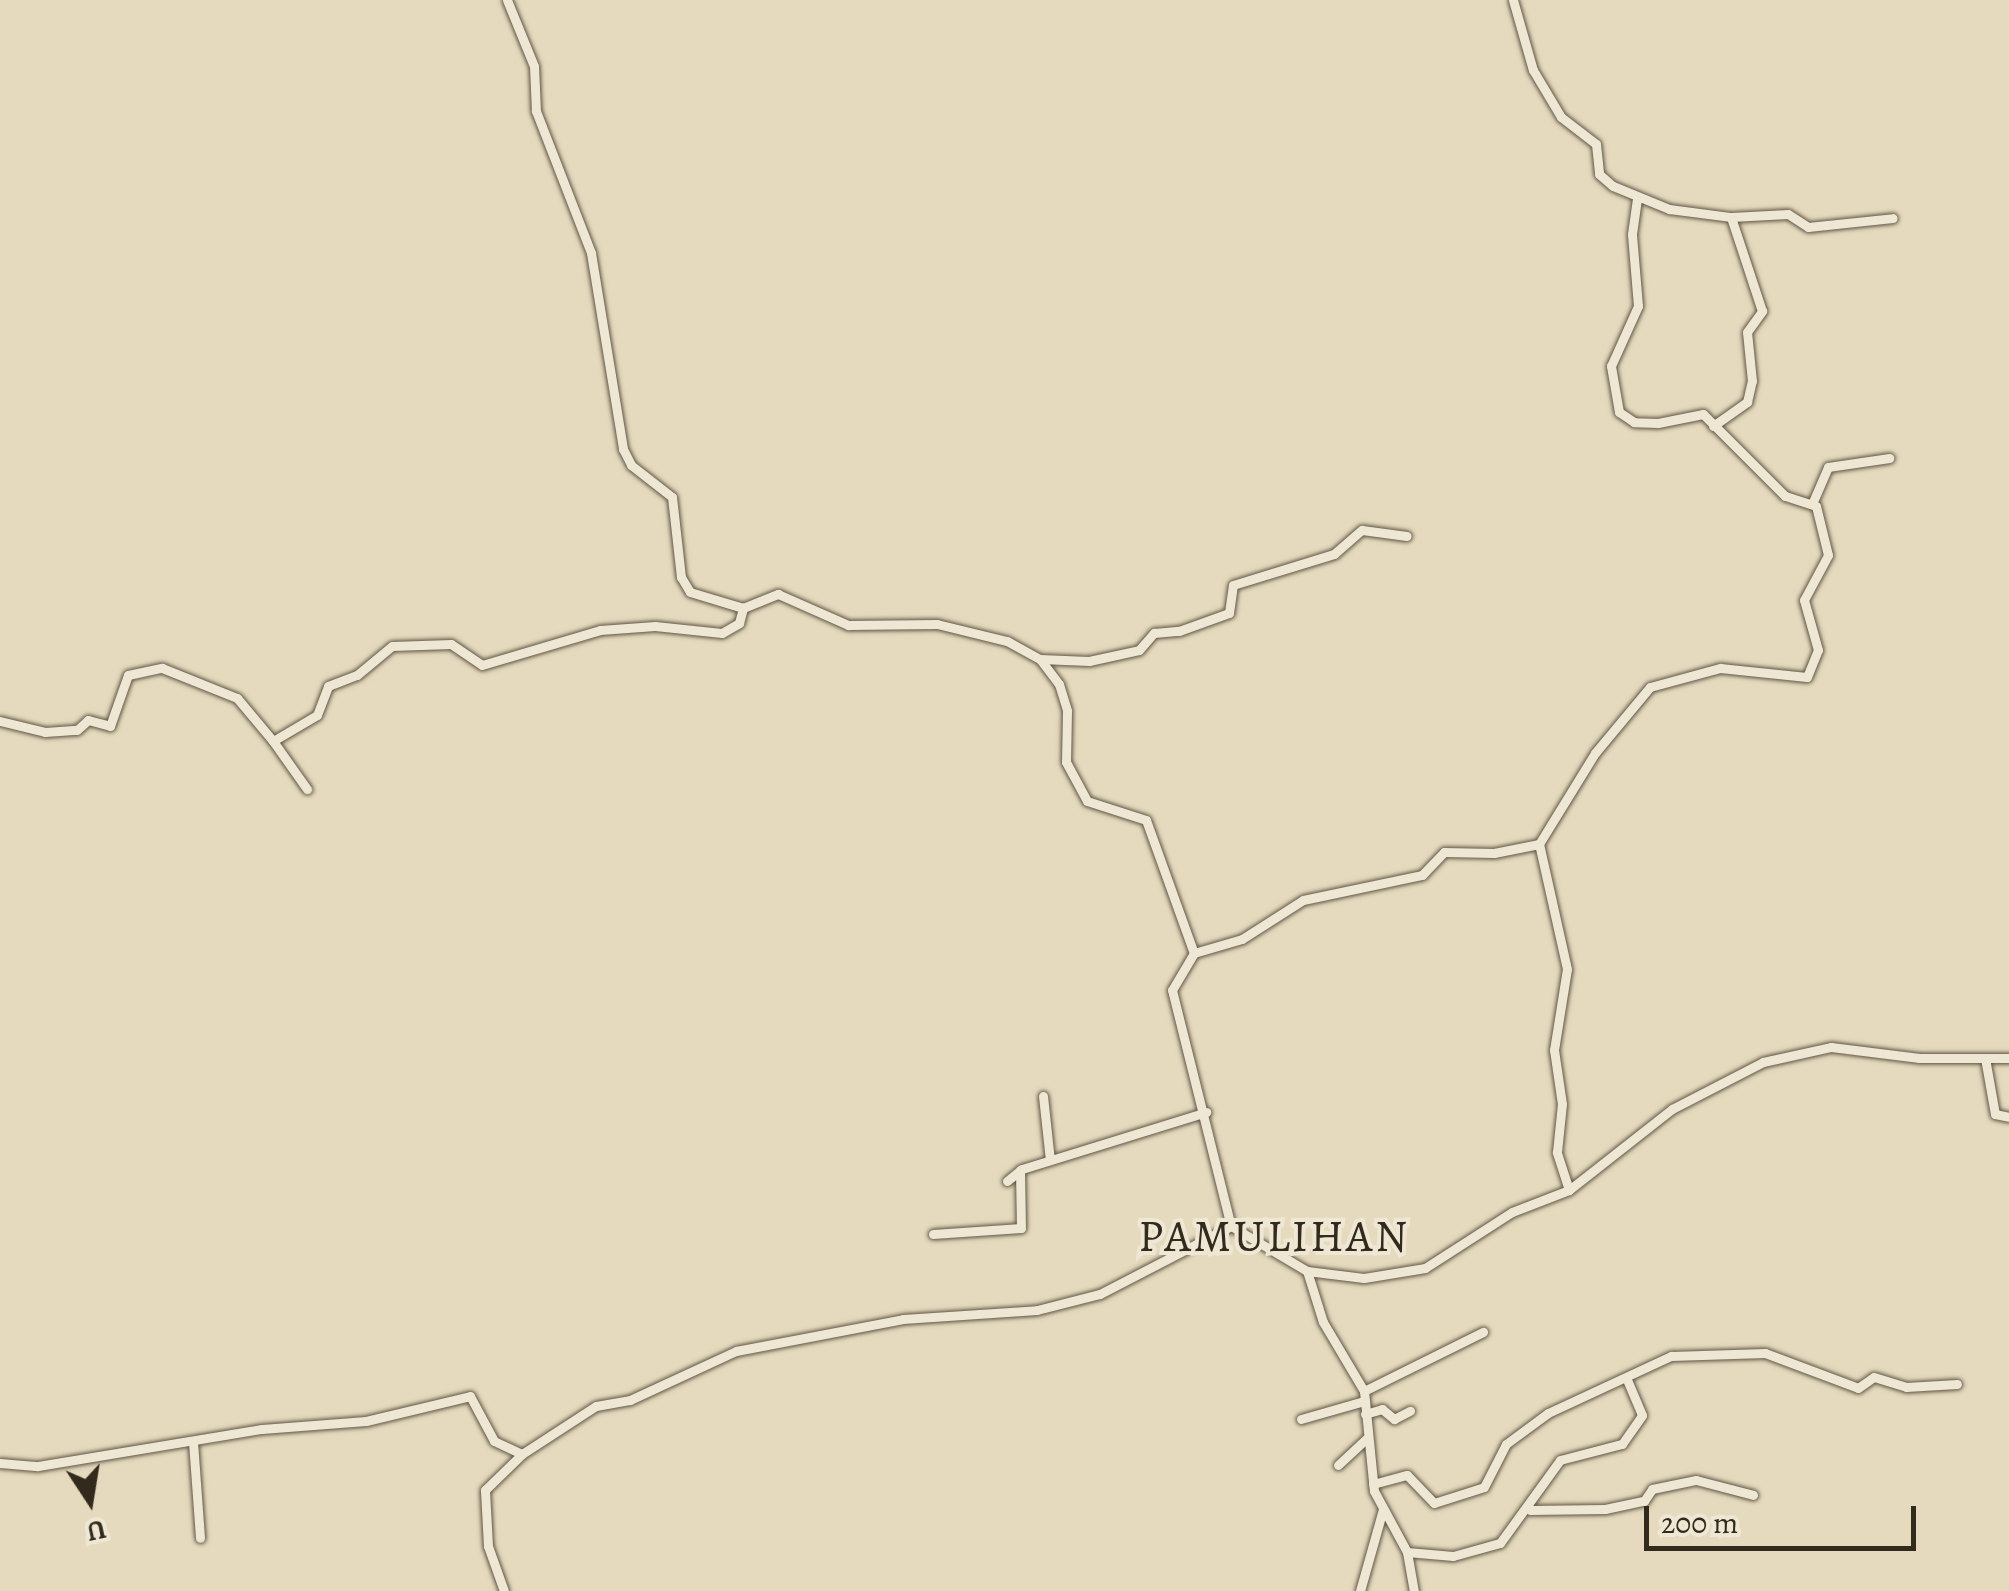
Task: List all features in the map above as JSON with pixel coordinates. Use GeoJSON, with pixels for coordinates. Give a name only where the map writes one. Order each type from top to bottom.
{"type":"FeatureCollection","features":[{"type":"Feature","properties":{"kind":"street"},"geometry":{"type":"LineString","coordinates":[[507,0],[532,58],[536,111],[595,271],[623,449],[631,465],[672,497],[684,585],[704,601],[743,608],[778,594],[848,625],[963,628],[1040,659],[1090,662],[1139,650],[1152,633],[1176,632],[1229,613],[1234,584],[1334,554],[1362,530],[1407,536]]}},
{"type":"Feature","properties":{"kind":"street"},"geometry":{"type":"LineString","coordinates":[[1513,0],[1533,70],[1550,101],[1596,144],[1601,176],[1637,200],[1730,217],[1788,214],[1808,228],[1893,218]]}},
{"type":"Feature","properties":{"kind":"street"},"geometry":{"type":"LineString","coordinates":[[1637,200],[1632,234],[1638,306],[1611,366],[1619,412],[1644,422],[1702,414],[1786,496],[1812,504]]}},
{"type":"Feature","properties":{"kind":"street"},"geometry":{"type":"LineString","coordinates":[[1713,426],[1747,402],[1752,381],[1747,332],[1762,311],[1730,217]]}},
{"type":"Feature","properties":{"kind":"street"},"geometry":{"type":"LineString","coordinates":[[1569,1190],[1558,1152],[1562,1104],[1554,1050],[1567,969],[1539,844],[1595,753],[1650,686],[1720,668],[1799,680],[1812,672],[1818,650],[1804,600],[1828,555],[1812,504],[1828,467],[1889,458]]}},
{"type":"Feature","properties":{"kind":"street"},"geometry":{"type":"LineString","coordinates":[[273,741],[317,715],[328,686],[357,674],[392,646],[451,644],[482,665],[600,630],[655,626],[722,633],[739,623],[743,608]]}},
{"type":"Feature","properties":{"kind":"street"},"geometry":{"type":"LineString","coordinates":[[1040,659],[1064,696],[1071,776],[1087,801],[1146,820],[1194,953]]}},
{"type":"Feature","properties":{"kind":"street"},"geometry":{"type":"LineString","coordinates":[[0,722],[45,732],[77,730],[88,720],[110,726],[128,675],[166,668],[236,698],[307,789]]}},
{"type":"Feature","properties":{"kind":"street"},"geometry":{"type":"LineString","coordinates":[[1539,844],[1494,853],[1444,852],[1422,875],[1303,900],[1242,939],[1194,953],[1172,990],[1206,1112],[1231,1226],[1307,1271],[1364,1278],[1425,1268],[1512,1212],[1569,1190],[1672,1108],[1763,1062],[1831,1048],[2009,1058]]}},
{"type":"Feature","properties":{"kind":"street"},"geometry":{"type":"LineString","coordinates":[[1985,1058],[1995,1114],[2009,1117]]}},
{"type":"Feature","properties":{"kind":"street"},"geometry":{"type":"LineString","coordinates":[[1043,1096],[1050,1160]]}},
{"type":"Feature","properties":{"kind":"street"},"geometry":{"type":"LineString","coordinates":[[1007,1181],[1020,1170],[1206,1112]]}},
{"type":"Feature","properties":{"kind":"street"},"geometry":{"type":"LineString","coordinates":[[933,1234],[1021,1228],[1020,1170]]}},
{"type":"Feature","properties":{"kind":"street"},"geometry":{"type":"LineString","coordinates":[[504,1591],[488,1546],[485,1490],[522,1454],[596,1406],[630,1400],[736,1352],[920,1317],[1037,1310],[1100,1294],[1231,1226]]}},
{"type":"Feature","properties":{"kind":"street"},"geometry":{"type":"LineString","coordinates":[[1307,1271],[1323,1322],[1364,1396],[1373,1484],[1407,1552],[1414,1591]]}},
{"type":"Feature","properties":{"kind":"street"},"geometry":{"type":"LineString","coordinates":[[1301,1419],[1364,1396],[1483,1332]]}},
{"type":"Feature","properties":{"kind":"street"},"geometry":{"type":"LineString","coordinates":[[1407,1552],[1482,1552],[1510,1534],[1530,1510],[1560,1460],[1619,1446],[1641,1419],[1627,1379],[1629,1370],[1652,1360],[1725,1352],[1796,1361],[1858,1388],[1874,1378],[1906,1387],[1957,1384]]}},
{"type":"Feature","properties":{"kind":"street"},"geometry":{"type":"LineString","coordinates":[[1373,1484],[1407,1475],[1434,1503],[1464,1495],[1490,1483],[1506,1444],[1548,1413],[1627,1379]]}},
{"type":"Feature","properties":{"kind":"street"},"geometry":{"type":"LineString","coordinates":[[0,1464],[38,1466],[400,1416],[470,1396],[494,1441],[522,1454]]}},
{"type":"Feature","properties":{"kind":"street"},"geometry":{"type":"LineString","coordinates":[[1365,1414],[1381,1409],[1396,1419],[1410,1411]]}},
{"type":"Feature","properties":{"kind":"street"},"geometry":{"type":"LineString","coordinates":[[1338,1465],[1367,1438]]}},
{"type":"Feature","properties":{"kind":"street"},"geometry":{"type":"LineString","coordinates":[[193,1442],[200,1538]]}},
{"type":"Feature","properties":{"kind":"street"},"geometry":{"type":"LineString","coordinates":[[1530,1510],[1605,1510],[1644,1501],[1652,1489],[1696,1480],[1753,1495]]}},
{"type":"Feature","properties":{"kind":"street"},"geometry":{"type":"LineString","coordinates":[[1360,1591],[1384,1509]]}},
{"type":"Feature","properties":{"kind":"district","name":"PAMULIHAN"},"geometry":{"type":"Point","coordinates":[1274,1237]}}]}
